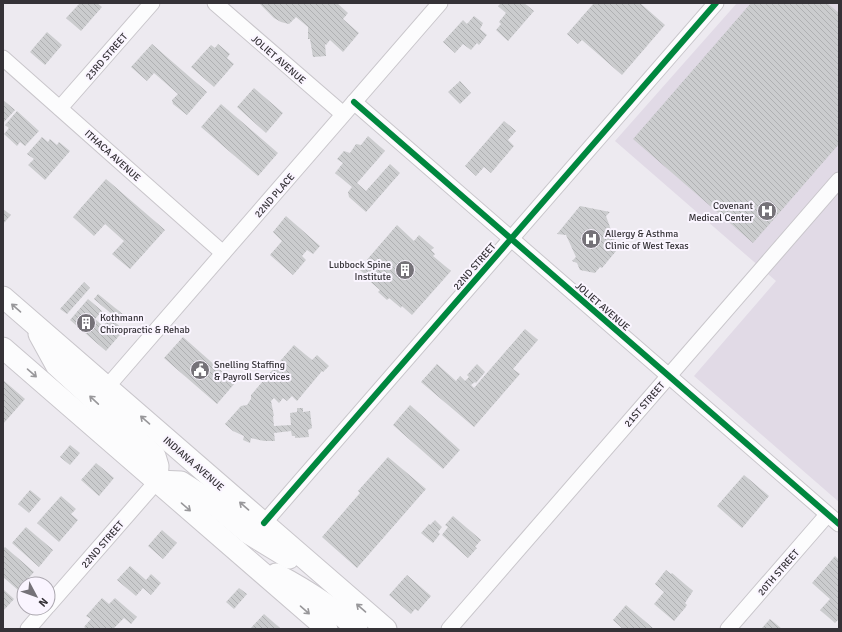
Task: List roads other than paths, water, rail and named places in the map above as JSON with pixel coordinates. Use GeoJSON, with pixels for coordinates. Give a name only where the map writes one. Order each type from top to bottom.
{"type":"FeatureCollection","features":[{"type":"Feature","properties":{"kind":"main road","name":"INDIANA AVENUE"},"geometry":{"type":"LineString","coordinates":[[3,297],[386,629]]}},
{"type":"Feature","properties":{"kind":"main road"},"geometry":{"type":"LineString","coordinates":[[33,323],[56,364],[155,456],[158,466],[156,481]]}},
{"type":"Feature","properties":{"kind":"main road"},"geometry":{"type":"LineString","coordinates":[[3,348],[327,629]]}},
{"type":"Feature","properties":{"kind":"main road"},"geometry":{"type":"LineString","coordinates":[[156,481],[181,482],[209,500],[248,533],[336,586]]}},
{"type":"Feature","properties":{"kind":"main road"},"geometry":{"type":"LineString","coordinates":[[245,558],[307,591],[340,613],[357,629]]}},
{"type":"Feature","properties":{"kind":"street","name":"23RD STREET"},"geometry":{"type":"LineString","coordinates":[[60,108],[152,3]]}},
{"type":"Feature","properties":{"kind":"street","name":"JOLIET AVENUE"},"geometry":{"type":"LineString","coordinates":[[215,3],[343,114]]}},
{"type":"Feature","properties":{"kind":"street","name":"22ND PLACE"},"geometry":{"type":"LineString","coordinates":[[107,387],[440,3]]}},
{"type":"Feature","properties":{"kind":"street","name":"22ND STREET"},"geometry":{"type":"LineString","coordinates":[[264,523],[716,3]]}},
{"type":"Feature","properties":{"kind":"street","name":"ITHACA AVENUE"},"geometry":{"type":"LineString","coordinates":[[3,58],[223,253]]}},
{"type":"Feature","properties":{"kind":"street","name":"JOLIET AVENUE"},"geometry":{"type":"LineString","coordinates":[[354,102],[839,524]]}},
{"type":"Feature","properties":{"kind":"street","name":"21ST STREET"},"geometry":{"type":"LineString","coordinates":[[449,629],[839,180]]}},
{"type":"Feature","properties":{"kind":"street","name":"22ND STREET"},"geometry":{"type":"LineString","coordinates":[[56,597],[156,481]]}},
{"type":"Feature","properties":{"kind":"street","name":"20TH STREET"},"geometry":{"type":"LineString","coordinates":[[728,629],[828,515]]}},
{"type":"Feature","properties":{"kind":"street","name":"22ND STREET"},"geometry":{"type":"LineString","coordinates":[[28,629],[39,616]]}},
{"type":"Feature","properties":{"kind":"place","name":"Covenant Medical Center"},"geometry":{"type":"Point","coordinates":[767,211]}},
{"type":"Feature","properties":{"kind":"place","name":"Allergy & Asthma Clinic of West Texas"},"geometry":{"type":"Point","coordinates":[591,239]}},
{"type":"Feature","properties":{"kind":"place","name":"Lubbock Spine Institute"},"geometry":{"type":"Point","coordinates":[405,270]}},
{"type":"Feature","properties":{"kind":"place","name":"Kothmann Chiropractic & Rehab"},"geometry":{"type":"Point","coordinates":[86,323]}},
{"type":"Feature","properties":{"kind":"place","name":"Snelling Staffing & Payroll Services"},"geometry":{"type":"Point","coordinates":[200,370]}}]}
